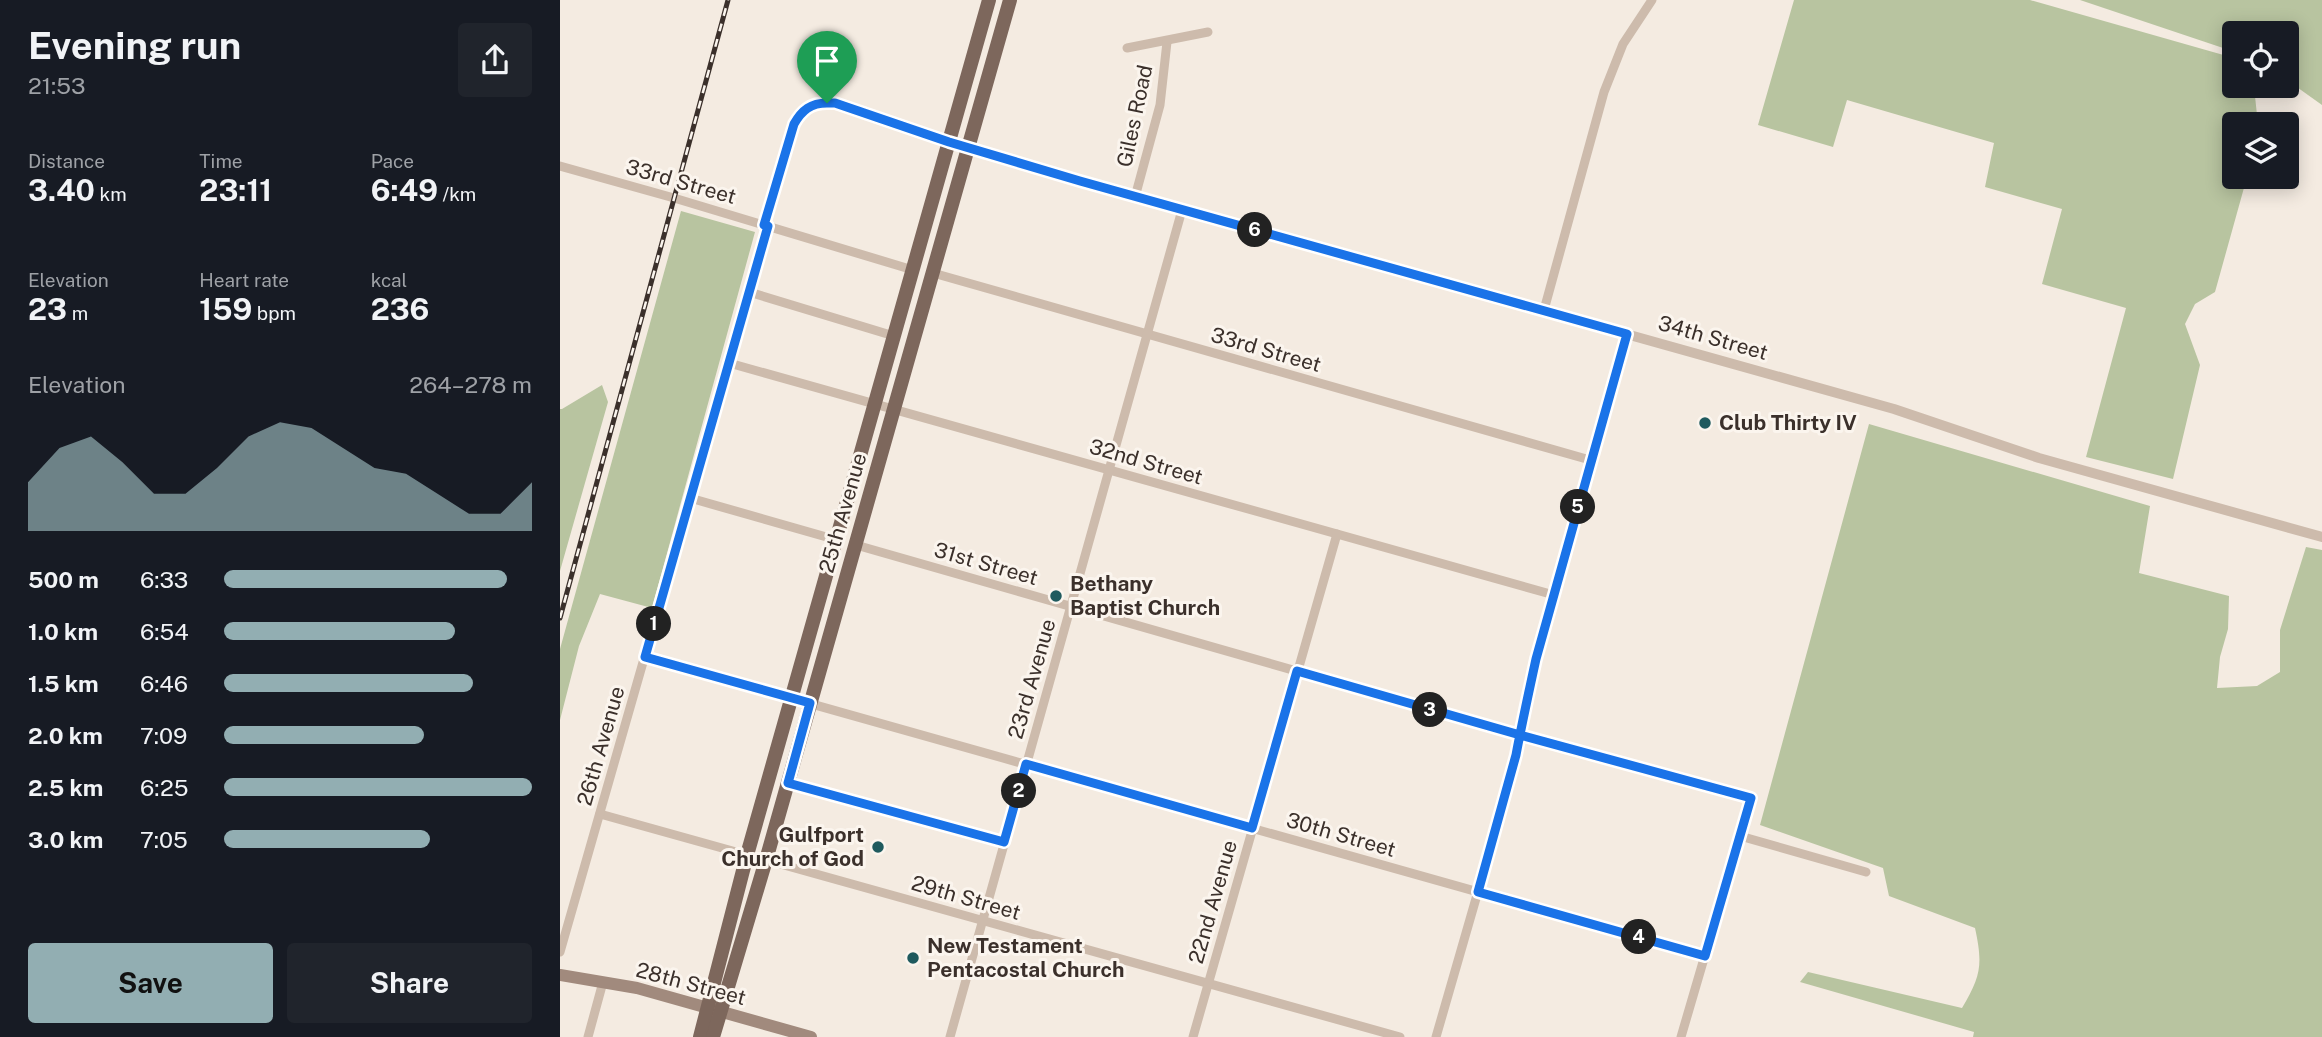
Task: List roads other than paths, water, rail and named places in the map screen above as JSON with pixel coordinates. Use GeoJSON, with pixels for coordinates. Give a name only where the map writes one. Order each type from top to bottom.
{"type":"FeatureCollection","features":[{"type":"Feature","properties":{"kind":"main road","name":"25th Avenue"},"geometry":{"type":"LineString","coordinates":[[713,1037],[714,1009],[747,855],[989,0]]}},
{"type":"Feature","properties":{"kind":"main road","name":"25th Avenue"},"geometry":{"type":"LineString","coordinates":[[700,1037],[714,1009],[766,860],[1010,0]]}},
{"type":"Feature","properties":{"kind":"main road","name":"28th Street"},"geometry":{"type":"LineString","coordinates":[[560,975],[637,988],[811,1037]]}},
{"type":"Feature","properties":{"kind":"street"},"geometry":{"type":"LineString","coordinates":[[1544,310],[1604,92],[1623,44],[1652,0]]}},
{"type":"Feature","properties":{"kind":"street"},"geometry":{"type":"LineString","coordinates":[[1127,48],[1208,32]]}},
{"type":"Feature","properties":{"kind":"street","name":"Giles Road"},"geometry":{"type":"LineString","coordinates":[[1135,197],[1160,105],[1167,42]]}},
{"type":"Feature","properties":{"kind":"street","name":"34th Street"},"geometry":{"type":"LineString","coordinates":[[810,105],[835,103],[968,148],[1135,197],[1894,409],[2039,458],[2322,537]]}},
{"type":"Feature","properties":{"kind":"street","name":"26th Avenue"},"geometry":{"type":"LineString","coordinates":[[560,952],[729,363],[794,124],[810,105]]}},
{"type":"Feature","properties":{"kind":"street","name":"33rd Street"},"geometry":{"type":"LineString","coordinates":[[560,166],[913,270]]}},
{"type":"Feature","properties":{"kind":"street","name":"23rd Avenue"},"geometry":{"type":"LineString","coordinates":[[950,1037],[1182,210]]}},
{"type":"Feature","properties":{"kind":"street","name":"33rd Street"},"geometry":{"type":"LineString","coordinates":[[933,273],[1590,460]]}},
{"type":"Feature","properties":{"kind":"street"},"geometry":{"type":"LineString","coordinates":[[749,292],[894,336]]}},
{"type":"Feature","properties":{"kind":"street"},"geometry":{"type":"LineString","coordinates":[[1436,1037],[1507,791],[1533,672],[1627,334]]}},
{"type":"Feature","properties":{"kind":"street","name":"32nd Street"},"geometry":{"type":"LineString","coordinates":[[729,363],[1554,595]]}},
{"type":"Feature","properties":{"kind":"street"},"geometry":{"type":"LineString","coordinates":[[690,498],[837,540]]}},
{"type":"Feature","properties":{"kind":"street","name":"22nd Avenue"},"geometry":{"type":"LineString","coordinates":[[1193,1037],[1337,534]]}},
{"type":"Feature","properties":{"kind":"street","name":"31st Street"},"geometry":{"type":"LineString","coordinates":[[856,545],[1520,735],[1751,798],[1740,836]]}},
{"type":"Feature","properties":{"kind":"street","name":"30th Street"},"geometry":{"type":"LineString","coordinates":[[645,657],[1705,956]]}},
{"type":"Feature","properties":{"kind":"street"},"geometry":{"type":"LineString","coordinates":[[788,783],[1004,842]]}},
{"type":"Feature","properties":{"kind":"street"},"geometry":{"type":"LineString","coordinates":[[600,814],[747,855]]}},
{"type":"Feature","properties":{"kind":"street"},"geometry":{"type":"LineString","coordinates":[[1681,1037],[1740,836],[1866,872]]}},
{"type":"Feature","properties":{"kind":"street","name":"29th Street"},"geometry":{"type":"LineString","coordinates":[[766,860],[1400,1037]]}},
{"type":"Feature","properties":{"kind":"street"},"geometry":{"type":"LineString","coordinates":[[588,1037],[603,982]]}},
{"type":"Feature","properties":{"kind":"railway"},"geometry":{"type":"LineString","coordinates":[[560,618],[728,0]]}},
{"type":"Feature","properties":{"kind":"place","name":"Club Thirty IV"},"geometry":{"type":"Point","coordinates":[1705,423]}},
{"type":"Feature","properties":{"kind":"place","name":"Bethany Baptist Church"},"geometry":{"type":"Point","coordinates":[1056,596]}},
{"type":"Feature","properties":{"kind":"place","name":"Gulfport Church of God"},"geometry":{"type":"Point","coordinates":[878,847]}},
{"type":"Feature","properties":{"kind":"place","name":"New Testament Pentacostal Church"},"geometry":{"type":"Point","coordinates":[913,958]}}]}
